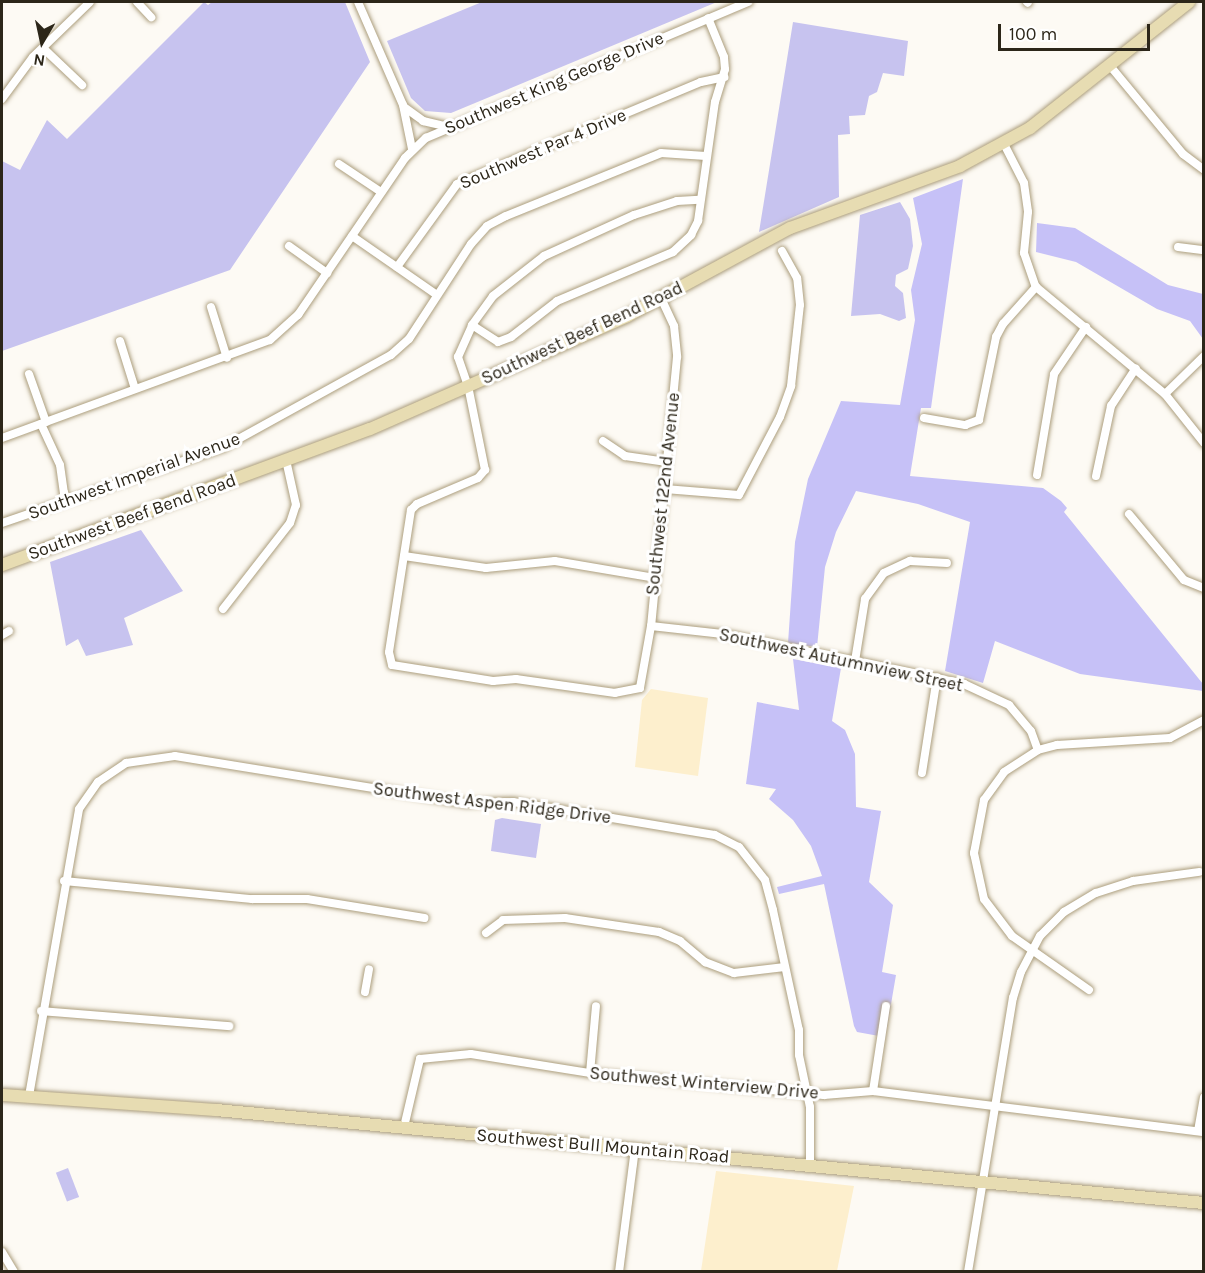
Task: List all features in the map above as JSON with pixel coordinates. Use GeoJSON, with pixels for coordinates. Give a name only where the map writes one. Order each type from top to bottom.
{"type":"FeatureCollection","features":[{"type":"Feature","properties":{"kind":"main road","name":"Southwest Beef Bend Road"},"geometry":{"type":"LineString","coordinates":[[2,565],[380,425],[662,298],[790,228],[960,166],[1004,144],[1112,67],[1189,2]]}},
{"type":"Feature","properties":{"kind":"main road","name":"Southwest Bull Mountain Road"},"geometry":{"type":"LineString","coordinates":[[2,1095],[404,1127],[1203,1203]]}},
{"type":"Feature","properties":{"kind":"street"},"geometry":{"type":"LineString","coordinates":[[2,99],[43,48],[90,2]]}},
{"type":"Feature","properties":{"kind":"street"},"geometry":{"type":"LineString","coordinates":[[137,2],[151,17]]}},
{"type":"Feature","properties":{"kind":"street"},"geometry":{"type":"LineString","coordinates":[[358,2],[403,105],[412,149]]}},
{"type":"Feature","properties":{"kind":"street","name":"Southwest King George Drive"},"geometry":{"type":"LineString","coordinates":[[2,438],[227,357],[279,334],[298,315],[412,149],[449,127],[748,2]]}},
{"type":"Feature","properties":{"kind":"street"},"geometry":{"type":"LineString","coordinates":[[472,325],[498,342],[511,337],[557,302],[673,252],[691,235],[723,77],[724,57],[708,18]]}},
{"type":"Feature","properties":{"kind":"street"},"geometry":{"type":"LineString","coordinates":[[43,48],[82,85]]}},
{"type":"Feature","properties":{"kind":"street"},"geometry":{"type":"LineString","coordinates":[[1112,67],[1183,154],[1203,170]]}},
{"type":"Feature","properties":{"kind":"street","name":"Southwest Par 4 Drive"},"geometry":{"type":"LineString","coordinates":[[397,267],[457,184],[700,82],[723,77]]}},
{"type":"Feature","properties":{"kind":"street"},"geometry":{"type":"LineString","coordinates":[[403,105],[423,122],[449,127]]}},
{"type":"Feature","properties":{"kind":"street"},"geometry":{"type":"LineString","coordinates":[[1004,144],[1024,183],[1028,212],[1024,253],[1036,287],[1165,394],[1203,443]]}},
{"type":"Feature","properties":{"kind":"street","name":"Southwest Imperial Avenue"},"geometry":{"type":"LineString","coordinates":[[2,523],[224,447],[263,428],[391,355],[409,339],[471,244],[487,226],[506,216],[660,153],[706,156]]}},
{"type":"Feature","properties":{"kind":"street"},"geometry":{"type":"LineString","coordinates":[[339,164],[381,192]]}},
{"type":"Feature","properties":{"kind":"street"},"geometry":{"type":"LineString","coordinates":[[656,578],[555,561],[486,568],[404,556],[412,506],[478,478],[485,470],[468,386],[458,357],[472,325],[493,296],[544,256],[634,215],[677,201],[699,200]]}},
{"type":"Feature","properties":{"kind":"street"},"geometry":{"type":"LineString","coordinates":[[352,236],[437,295]]}},
{"type":"Feature","properties":{"kind":"street"},"geometry":{"type":"LineString","coordinates":[[289,246],[327,273]]}},
{"type":"Feature","properties":{"kind":"street"},"geometry":{"type":"LineString","coordinates":[[1178,247],[1203,250]]}},
{"type":"Feature","properties":{"kind":"street"},"geometry":{"type":"LineString","coordinates":[[665,489],[739,495],[780,417],[791,386],[800,305],[797,278],[782,251]]}},
{"type":"Feature","properties":{"kind":"street"},"geometry":{"type":"LineString","coordinates":[[924,418],[966,425],[980,420],[996,337],[1003,324],[1036,287]]}},
{"type":"Feature","properties":{"kind":"street","name":"Southwest 122nd Avenue"},"geometry":{"type":"LineString","coordinates":[[404,556],[390,661],[403,669],[493,681],[516,679],[615,693],[636,691],[643,683],[651,626],[677,344],[662,298]]}},
{"type":"Feature","properties":{"kind":"street"},"geometry":{"type":"LineString","coordinates":[[212,307],[227,357]]}},
{"type":"Feature","properties":{"kind":"street"},"geometry":{"type":"LineString","coordinates":[[1037,475],[1054,375],[1086,327]]}},
{"type":"Feature","properties":{"kind":"street"},"geometry":{"type":"LineString","coordinates":[[120,341],[135,389]]}},
{"type":"Feature","properties":{"kind":"street"},"geometry":{"type":"LineString","coordinates":[[1165,394],[1203,356]]}},
{"type":"Feature","properties":{"kind":"street"},"geometry":{"type":"LineString","coordinates":[[1096,476],[1111,406],[1136,368]]}},
{"type":"Feature","properties":{"kind":"street"},"geometry":{"type":"LineString","coordinates":[[30,374],[43,423],[60,465],[65,500]]}},
{"type":"Feature","properties":{"kind":"street"},"geometry":{"type":"LineString","coordinates":[[603,441],[625,456],[667,462]]}},
{"type":"Feature","properties":{"kind":"street"},"geometry":{"type":"LineString","coordinates":[[223,609],[290,524],[296,505],[286,460]]}},
{"type":"Feature","properties":{"kind":"street"},"geometry":{"type":"LineString","coordinates":[[1129,514],[1184,580],[1203,588]]}},
{"type":"Feature","properties":{"kind":"street"},"geometry":{"type":"LineString","coordinates":[[855,661],[865,599],[884,573],[910,561],[947,563]]}},
{"type":"Feature","properties":{"kind":"street","name":"Southwest Autumnview Street"},"geometry":{"type":"LineString","coordinates":[[651,626],[723,634],[937,677],[980,689],[1009,705],[1031,731],[1038,750]]}},
{"type":"Feature","properties":{"kind":"street"},"geometry":{"type":"LineString","coordinates":[[922,773],[937,677]]}},
{"type":"Feature","properties":{"kind":"street"},"geometry":{"type":"LineString","coordinates":[[1089,990],[1032,951],[1000,924],[988,907],[978,883],[974,853],[978,819],[993,785],[1016,762],[1038,750],[1057,745],[1170,738],[1203,720]]}},
{"type":"Feature","properties":{"kind":"street","name":"Southwest Aspen Ridge Drive"},"geometry":{"type":"LineString","coordinates":[[29,1096],[77,814],[98,782],[137,758],[176,756],[466,803],[513,802],[715,835],[747,854],[765,880],[785,967],[807,1094],[810,1166]]}},
{"type":"Feature","properties":{"kind":"street"},"geometry":{"type":"LineString","coordinates":[[968,1272],[1015,991],[1032,951],[1064,912],[1096,892],[1133,881],[1199,872]]}},
{"type":"Feature","properties":{"kind":"street"},"geometry":{"type":"LineString","coordinates":[[64,881],[252,899],[307,899],[424,918]]}},
{"type":"Feature","properties":{"kind":"street"},"geometry":{"type":"LineString","coordinates":[[486,933],[503,920],[564,918],[659,932],[680,941],[705,962],[734,973],[785,967]]}},
{"type":"Feature","properties":{"kind":"street"},"geometry":{"type":"LineString","coordinates":[[365,992],[369,969]]}},
{"type":"Feature","properties":{"kind":"street"},"geometry":{"type":"LineString","coordinates":[[590,1072],[596,1006]]}},
{"type":"Feature","properties":{"kind":"street"},"geometry":{"type":"LineString","coordinates":[[873,1091],[886,1006]]}},
{"type":"Feature","properties":{"kind":"street"},"geometry":{"type":"LineString","coordinates":[[42,1011],[229,1026]]}},
{"type":"Feature","properties":{"kind":"street","name":"Southwest Winterview Drive"},"geometry":{"type":"LineString","coordinates":[[404,1127],[420,1059],[482,1054],[590,1072],[807,1094],[873,1091],[1201,1132]]}},
{"type":"Feature","properties":{"kind":"street"},"geometry":{"type":"LineString","coordinates":[[1201,1132],[1203,1098]]}},
{"type":"Feature","properties":{"kind":"street"},"geometry":{"type":"LineString","coordinates":[[619,1272],[635,1148]]}},
{"type":"Feature","properties":{"kind":"street"},"geometry":{"type":"LineString","coordinates":[[2,1251],[14,1272]]}},
{"type":"Feature","properties":{"kind":"shaded area"},"geometry":{"type":"Polygon","coordinates":[[[204,2],[208,5],[212,2],[345,2],[370,62],[230,270],[2,351],[2,161],[20,170],[47,120],[67,139],[204,2]]]}},
{"type":"Feature","properties":{"kind":"shaded area"},"geometry":{"type":"Polygon","coordinates":[[[482,2],[717,2],[451,113],[425,111],[411,98],[387,41],[482,2]]]}},
{"type":"Feature","properties":{"kind":"shaded area"},"geometry":{"type":"Polygon","coordinates":[[[793,22],[908,41],[904,76],[883,73],[877,92],[869,96],[865,115],[849,116],[850,134],[838,135],[839,197],[759,232],[793,22]]]}},
{"type":"Feature","properties":{"kind":"shaded area"},"geometry":{"type":"Polygon","coordinates":[[[963,179],[931,408],[921,408],[910,476],[1043,488],[1061,501],[1067,508],[1064,512],[1203,684],[1203,691],[1080,674],[995,641],[983,683],[945,671],[970,522],[918,504],[856,491],[836,532],[825,567],[817,647],[788,643],[795,542],[808,479],[841,401],[900,405],[915,320],[911,290],[922,244],[913,198],[963,179]]]}},
{"type":"Feature","properties":{"kind":"shaded area"},"geometry":{"type":"Polygon","coordinates":[[[900,202],[910,219],[913,246],[908,269],[896,275],[895,286],[903,293],[906,318],[899,321],[880,314],[851,316],[860,215],[900,202]]]}},
{"type":"Feature","properties":{"kind":"shaded area"},"geometry":{"type":"Polygon","coordinates":[[[1037,223],[1075,228],[1168,285],[1203,294],[1203,339],[1190,321],[1157,309],[1076,262],[1036,252],[1037,223]]]}},
{"type":"Feature","properties":{"kind":"shaded area"},"geometry":{"type":"Polygon","coordinates":[[[141,530],[183,591],[124,618],[133,645],[86,656],[78,639],[66,646],[50,562],[141,530]]]}},
{"type":"Feature","properties":{"kind":"shaded area"},"geometry":{"type":"Polygon","coordinates":[[[793,659],[841,668],[832,721],[845,730],[855,754],[856,807],[881,811],[869,882],[893,905],[882,972],[896,975],[878,1080],[879,1036],[857,1032],[854,1026],[824,884],[779,894],[777,887],[822,876],[811,846],[793,820],[769,799],[776,789],[746,784],[757,702],[799,710],[793,659]]]}},
{"type":"Feature","properties":{"kind":"shaded area"},"geometry":{"type":"Polygon","coordinates":[[[651,689],[708,698],[698,776],[635,767],[642,700],[651,689]]]}},
{"type":"Feature","properties":{"kind":"shaded area"},"geometry":{"type":"Polygon","coordinates":[[[502,818],[541,824],[536,858],[491,851],[495,820],[502,818]]]}},
{"type":"Feature","properties":{"kind":"shaded area"},"geometry":{"type":"Polygon","coordinates":[[[68,1168],[79,1197],[67,1202],[56,1173],[68,1168]]]}},
{"type":"Feature","properties":{"kind":"shaded area"},"geometry":{"type":"Polygon","coordinates":[[[716,1171],[854,1186],[837,1271],[701,1271],[716,1171]]]}}]}
